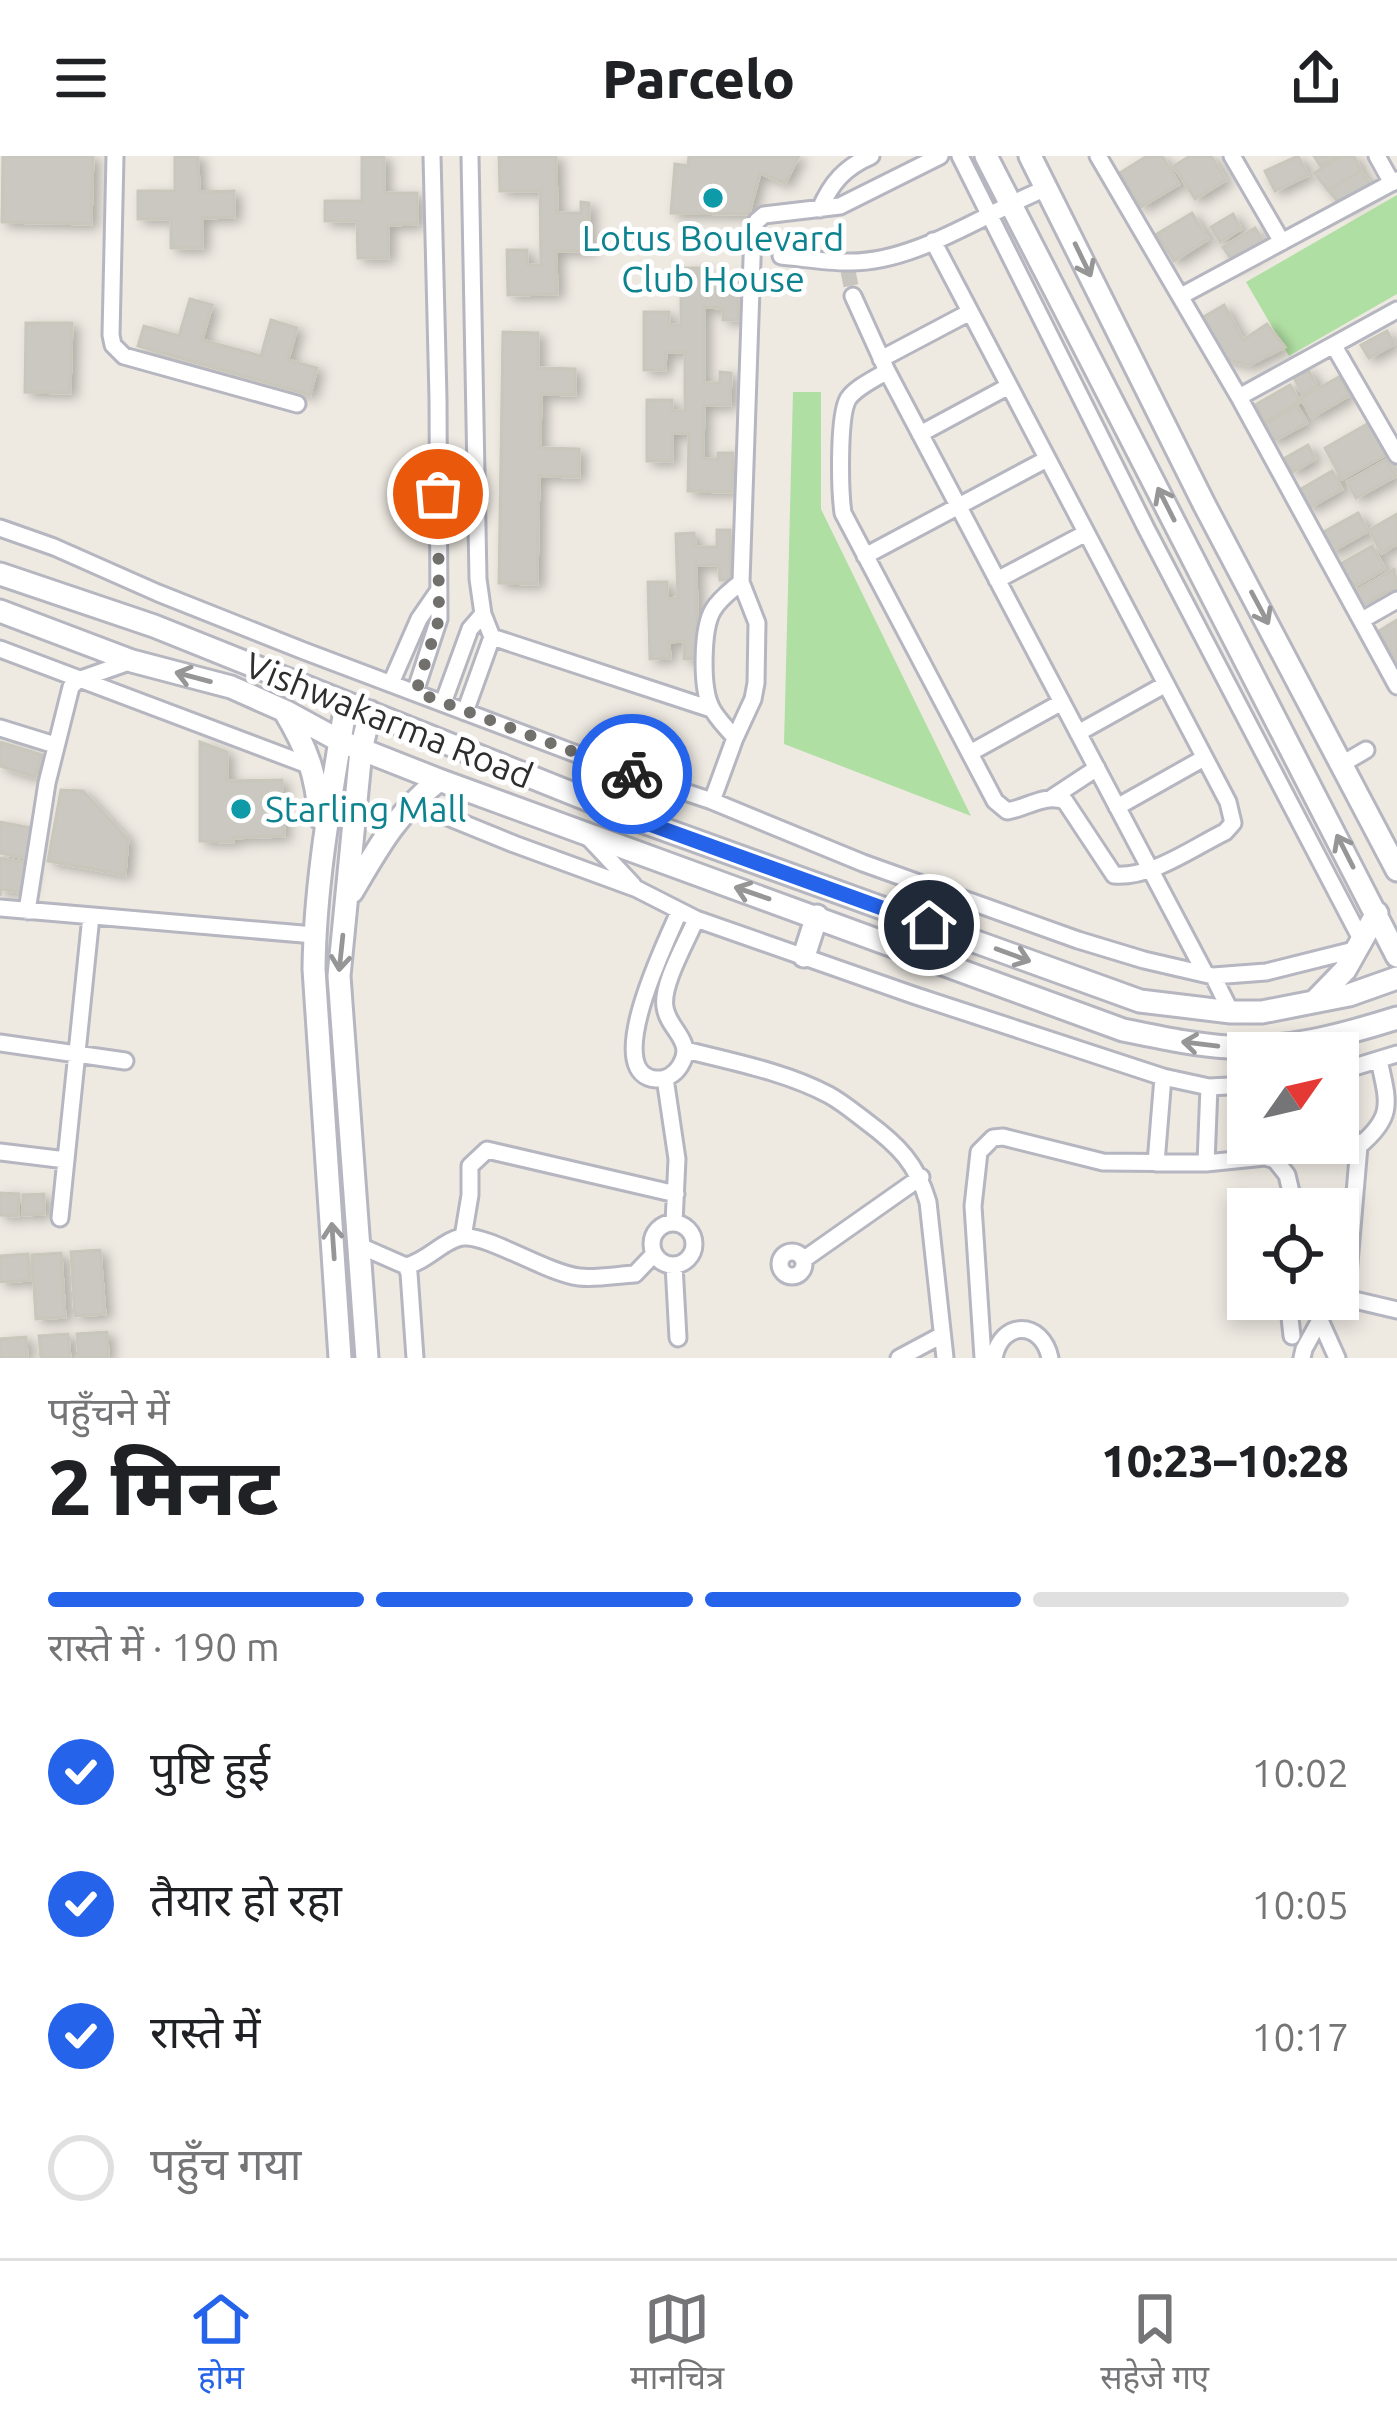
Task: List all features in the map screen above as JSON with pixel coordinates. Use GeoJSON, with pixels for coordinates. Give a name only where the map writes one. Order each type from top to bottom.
{"type":"FeatureCollection","features":[{"type":"Feature","properties":{"kind":"street"},"geometry":{"type":"LineString","coordinates":[[115,156],[111,335],[117,351],[296,404]]}},
{"type":"Feature","properties":{"kind":"street"},"geometry":{"type":"LineString","coordinates":[[416,692],[437,630],[439,590],[432,156]]}},
{"type":"Feature","properties":{"kind":"street"},"geometry":{"type":"LineString","coordinates":[[465,712],[492,637],[478,579],[470,156]]}},
{"type":"Feature","properties":{"kind":"street"},"geometry":{"type":"LineString","coordinates":[[820,209],[830,187],[854,160],[871,156]]}},
{"type":"Feature","properties":{"kind":"street"},"geometry":{"type":"LineString","coordinates":[[712,801],[756,683],[757,623],[741,582],[753,230],[764,215],[859,199],[940,156]]}},
{"type":"Feature","properties":{"kind":"street"},"geometry":{"type":"LineString","coordinates":[[960,156],[1360,945]]}},
{"type":"Feature","properties":{"kind":"street"},"geometry":{"type":"LineString","coordinates":[[986,156],[1397,956]]}},
{"type":"Feature","properties":{"kind":"street"},"geometry":{"type":"LineString","coordinates":[[1030,156],[1204,504],[1397,870]]}},
{"type":"Feature","properties":{"kind":"street"},"geometry":{"type":"LineString","coordinates":[[1097,156],[1238,397],[1397,686]]}},
{"type":"Feature","properties":{"kind":"street"},"geometry":{"type":"LineString","coordinates":[[1232,156],[1282,242]]}},
{"type":"Feature","properties":{"kind":"street"},"geometry":{"type":"LineString","coordinates":[[1180,296],[1395,182],[1377,156]]}},
{"type":"Feature","properties":{"kind":"street"},"geometry":{"type":"LineString","coordinates":[[781,256],[848,267],[888,257],[1047,188]]}},
{"type":"Feature","properties":{"kind":"street"},"geometry":{"type":"LineString","coordinates":[[932,241],[1228,802],[1233,823],[1225,832],[1150,869],[1114,875],[1070,807],[1053,797]]}},
{"type":"Feature","properties":{"kind":"street"},"geometry":{"type":"LineString","coordinates":[[853,296],[884,365],[1096,768],[1231,1012]]}},
{"type":"Feature","properties":{"kind":"street"},"geometry":{"type":"LineString","coordinates":[[1238,397],[1397,310]]}},
{"type":"Feature","properties":{"kind":"street"},"geometry":{"type":"LineString","coordinates":[[970,312],[884,365],[848,400],[843,513],[1002,808],[1014,810],[1053,797],[1096,768]]}},
{"type":"Feature","properties":{"kind":"street"},"geometry":{"type":"LineString","coordinates":[[1334,346],[1397,455]]}},
{"type":"Feature","properties":{"kind":"street"},"geometry":{"type":"LineString","coordinates":[[920,434],[1009,386]]}},
{"type":"Feature","properties":{"kind":"street"},"geometry":{"type":"LineString","coordinates":[[865,556],[1047,459]]}},
{"type":"Feature","properties":{"kind":"street"},"geometry":{"type":"LineString","coordinates":[[0,528],[443,704],[1078,940],[1209,975],[1266,972],[1360,945]]}},
{"type":"Feature","properties":{"kind":"street"},"geometry":{"type":"LineString","coordinates":[[997,580],[1086,533]]}},
{"type":"Feature","properties":{"kind":"street","name":"Vishwakarma Road"},"geometry":{"type":"LineString","coordinates":[[0,574],[154,626],[641,821],[1140,1001],[1262,1012],[1349,995],[1397,978]]}},
{"type":"Feature","properties":{"kind":"street"},"geometry":{"type":"LineString","coordinates":[[735,738],[711,709],[705,670],[711,612],[741,582]]}},
{"type":"Feature","properties":{"kind":"street"},"geometry":{"type":"LineString","coordinates":[[392,683],[418,619],[439,590]]}},
{"type":"Feature","properties":{"kind":"street"},"geometry":{"type":"LineString","coordinates":[[154,626],[158,593]]}},
{"type":"Feature","properties":{"kind":"street"},"geometry":{"type":"LineString","coordinates":[[1362,620],[1397,600]]}},
{"type":"Feature","properties":{"kind":"street","name":"Vishwakarma Road"},"geometry":{"type":"LineString","coordinates":[[0,611],[132,661],[230,687],[351,745],[439,780],[1124,1030],[1231,1048],[1282,1046],[1397,1018]]}},
{"type":"Feature","properties":{"kind":"street"},"geometry":{"type":"LineString","coordinates":[[443,704],[466,639],[483,614]]}},
{"type":"Feature","properties":{"kind":"street"},"geometry":{"type":"LineString","coordinates":[[492,637],[711,709]]}},
{"type":"Feature","properties":{"kind":"street"},"geometry":{"type":"LineString","coordinates":[[0,649],[72,688],[313,767]]}},
{"type":"Feature","properties":{"kind":"street"},"geometry":{"type":"LineString","coordinates":[[27,910],[55,745],[72,688],[132,661]]}},
{"type":"Feature","properties":{"kind":"street"},"geometry":{"type":"LineString","coordinates":[[1078,733],[1166,684]]}},
{"type":"Feature","properties":{"kind":"street"},"geometry":{"type":"LineString","coordinates":[[970,753],[1062,702]]}},
{"type":"Feature","properties":{"kind":"street"},"geometry":{"type":"LineString","coordinates":[[346,704],[351,745],[339,976],[368,1358]]}},
{"type":"Feature","properties":{"kind":"street"},"geometry":{"type":"LineString","coordinates":[[285,711],[313,767],[323,854]]}},
{"type":"Feature","properties":{"kind":"street"},"geometry":{"type":"LineString","coordinates":[[340,1358],[314,934],[323,854],[351,745],[370,712]]}},
{"type":"Feature","properties":{"kind":"street"},"geometry":{"type":"LineString","coordinates":[[0,728],[55,745]]}},
{"type":"Feature","properties":{"kind":"street"},"geometry":{"type":"LineString","coordinates":[[1342,764],[1366,750]]}},
{"type":"Feature","properties":{"kind":"street"},"geometry":{"type":"LineString","coordinates":[[1117,806],[1204,758]]}},
{"type":"Feature","properties":{"kind":"street"},"geometry":{"type":"LineString","coordinates":[[346,901],[387,833],[411,802],[439,780]]}},
{"type":"Feature","properties":{"kind":"street"},"geometry":{"type":"LineString","coordinates":[[641,821],[657,783]]}},
{"type":"Feature","properties":{"kind":"street"},"geometry":{"type":"LineString","coordinates":[[411,802],[637,889],[696,919],[913,995],[1163,1077],[1227,1086]]}},
{"type":"Feature","properties":{"kind":"street"},"geometry":{"type":"LineString","coordinates":[[586,835],[637,889]]}},
{"type":"Feature","properties":{"kind":"street"},"geometry":{"type":"LineString","coordinates":[[0,908],[314,934]]}},
{"type":"Feature","properties":{"kind":"street"},"geometry":{"type":"LineString","coordinates":[[680,912],[648,986],[633,1043],[636,1066],[656,1079],[675,1072],[686,1051],[664,998],[696,919]]}},
{"type":"Feature","properties":{"kind":"street"},"geometry":{"type":"LineString","coordinates":[[1315,1001],[1345,970],[1376,913]]}},
{"type":"Feature","properties":{"kind":"street"},"geometry":{"type":"LineString","coordinates":[[60,1217],[91,916]]}},
{"type":"Feature","properties":{"kind":"street"},"geometry":{"type":"LineString","coordinates":[[805,956],[817,916]]}},
{"type":"Feature","properties":{"kind":"street"},"geometry":{"type":"LineString","coordinates":[[0,1043],[124,1061]]}},
{"type":"Feature","properties":{"kind":"street"},"geometry":{"type":"LineString","coordinates":[[686,1051],[740,1064],[830,1096],[905,1154],[921,1177],[928,1202],[945,1358]]}},
{"type":"Feature","properties":{"kind":"street"},"geometry":{"type":"LineString","coordinates":[[1359,1066],[1397,1054]]}},
{"type":"Feature","properties":{"kind":"street"},"geometry":{"type":"LineString","coordinates":[[1359,1146],[1377,1131],[1389,1108],[1379,1060]]}},
{"type":"Feature","properties":{"kind":"street"},"geometry":{"type":"LineString","coordinates":[[1156,1162],[1163,1077]]}},
{"type":"Feature","properties":{"kind":"street"},"geometry":{"type":"LineString","coordinates":[[665,1078],[677,1152],[674,1223]]}},
{"type":"Feature","properties":{"kind":"street"},"geometry":{"type":"LineString","coordinates":[[1206,1163],[1209,1087]]}},
{"type":"Feature","properties":{"kind":"street"},"geometry":{"type":"LineString","coordinates":[[992,1346],[973,1207],[979,1152],[993,1138],[1103,1162],[1206,1163],[1264,1157],[1275,1160],[1287,1175],[1289,1188]]}},
{"type":"Feature","properties":{"kind":"street"},"geometry":{"type":"LineString","coordinates":[[463,1237],[470,1166],[487,1150],[676,1194]]}},
{"type":"Feature","properties":{"kind":"street"},"geometry":{"type":"LineString","coordinates":[[0,1152],[66,1160]]}},
{"type":"Feature","properties":{"kind":"street"},"geometry":{"type":"LineString","coordinates":[[1357,1164],[1346,1298],[1397,1310]]}},
{"type":"Feature","properties":{"kind":"street"},"geometry":{"type":"LineString","coordinates":[[803,1260],[921,1177]]}},
{"type":"Feature","properties":{"kind":"street"},"geometry":{"type":"LineString","coordinates":[[674,1223],[690,1232],[694,1245],[690,1258],[665,1264],[655,1254],[652,1247],[659,1228],[674,1223]]}},
{"type":"Feature","properties":{"kind":"street"},"geometry":{"type":"LineString","coordinates":[[358,1245],[406,1266],[420,1263],[451,1241],[479,1239],[578,1277],[635,1274],[655,1254]]}},
{"type":"Feature","properties":{"kind":"street"},"geometry":{"type":"LineString","coordinates":[[674,1265],[677,1338]]}},
{"type":"Feature","properties":{"kind":"street"},"geometry":{"type":"LineString","coordinates":[[406,1266],[415,1358]]}},
{"type":"Feature","properties":{"kind":"street"},"geometry":{"type":"LineString","coordinates":[[1290,1320],[1292,1336]]}},
{"type":"Feature","properties":{"kind":"street"},"geometry":{"type":"LineString","coordinates":[[1302,1358],[1320,1320]]}},
{"type":"Feature","properties":{"kind":"street"},"geometry":{"type":"LineString","coordinates":[[1320,1320],[1337,1358]]}},
{"type":"Feature","properties":{"kind":"street"},"geometry":{"type":"LineString","coordinates":[[983,1358],[1010,1332],[1026,1329],[1040,1336],[1050,1358]]}},
{"type":"Feature","properties":{"kind":"street"},"geometry":{"type":"LineString","coordinates":[[898,1358],[942,1335]]}},
{"type":"Feature","properties":{"kind":"green space"},"geometry":{"type":"Polygon","coordinates":[[[1397,195],[1397,294],[1289,356],[1246,282],[1397,195]]]}},
{"type":"Feature","properties":{"kind":"green space"},"geometry":{"type":"Polygon","coordinates":[[[793,392],[821,392],[821,509],[971,816],[784,744],[793,392]]]}},
{"type":"Feature","properties":{"kind":"building"},"geometry":{"type":"Polygon","coordinates":[[[3,156],[93,156],[91,224],[2,222],[3,156]]]}},
{"type":"Feature","properties":{"kind":"building"},"geometry":{"type":"Polygon","coordinates":[[[175,156],[198,156],[199,192],[234,191],[234,217],[202,218],[202,248],[171,248],[171,219],[138,219],[138,191],[175,191],[175,156]]]}},
{"type":"Feature","properties":{"kind":"building"},"geometry":{"type":"Polygon","coordinates":[[[362,156],[384,156],[384,193],[417,193],[417,224],[388,225],[388,258],[358,258],[357,221],[325,221],[325,201],[362,201],[362,156]]]}},
{"type":"Feature","properties":{"kind":"building"},"geometry":{"type":"Polygon","coordinates":[[[499,156],[556,156],[557,213],[581,213],[581,202],[589,203],[590,251],[556,251],[557,294],[508,295],[507,250],[527,250],[527,265],[541,265],[540,191],[500,191],[499,156]]]}},
{"type":"Feature","properties":{"kind":"building","name":"Lotus Boulevard Club House"},"geometry":{"type":"Polygon","coordinates":[[[689,156],[799,156],[785,183],[760,173],[749,214],[671,213],[675,164],[688,166],[689,156]]]}},
{"type":"Feature","properties":{"kind":"building"},"geometry":{"type":"Polygon","coordinates":[[[1147,156],[1162,156],[1179,184],[1141,207],[1120,173],[1147,156]]]}},
{"type":"Feature","properties":{"kind":"building"},"geometry":{"type":"Polygon","coordinates":[[[1190,156],[1211,156],[1226,180],[1195,199],[1174,166],[1190,156]]]}},
{"type":"Feature","properties":{"kind":"building"},"geometry":{"type":"Polygon","coordinates":[[[1298,156],[1308,175],[1275,191],[1265,171],[1298,156]]]}},
{"type":"Feature","properties":{"kind":"building"},"geometry":{"type":"Polygon","coordinates":[[[1314,156],[1340,156],[1321,167],[1314,156]]]}},
{"type":"Feature","properties":{"kind":"building"},"geometry":{"type":"Polygon","coordinates":[[[1341,156],[1354,156],[1361,171],[1328,190],[1314,173],[1341,156]]]}},
{"type":"Feature","properties":{"kind":"building"},"geometry":{"type":"Polygon","coordinates":[[[1361,171],[1373,188],[1343,208],[1328,190],[1361,171]]]}},
{"type":"Feature","properties":{"kind":"building"},"geometry":{"type":"Polygon","coordinates":[[[1192,213],[1208,239],[1174,261],[1157,234],[1192,213]]]}},
{"type":"Feature","properties":{"kind":"building"},"geometry":{"type":"Polygon","coordinates":[[[1233,214],[1241,229],[1220,242],[1211,227],[1233,214]]]}},
{"type":"Feature","properties":{"kind":"building"},"geometry":{"type":"Polygon","coordinates":[[[1255,228],[1266,246],[1235,265],[1223,247],[1255,228]]]}},
{"type":"Feature","properties":{"kind":"building"},"geometry":{"type":"Polygon","coordinates":[[[681,268],[705,268],[705,285],[727,285],[727,274],[738,274],[738,320],[723,320],[723,308],[704,307],[704,383],[720,383],[720,372],[731,373],[730,405],[704,405],[703,459],[733,453],[732,492],[688,491],[689,433],[672,433],[672,461],[647,461],[647,400],[672,400],[672,411],[685,411],[685,352],[666,352],[665,370],[644,370],[644,312],[669,312],[669,325],[681,325],[681,268]]]}},
{"type":"Feature","properties":{"kind":"building"},"geometry":{"type":"Polygon","coordinates":[[[190,299],[212,305],[202,340],[261,356],[271,320],[297,328],[288,360],[317,368],[310,395],[138,346],[144,326],[179,336],[190,299]]]}},
{"type":"Feature","properties":{"kind":"building"},"geometry":{"type":"Polygon","coordinates":[[[1224,305],[1243,340],[1267,324],[1285,347],[1249,365],[1224,359],[1200,319],[1224,305]]]}},
{"type":"Feature","properties":{"kind":"building"},"geometry":{"type":"Polygon","coordinates":[[[26,323],[72,323],[70,393],[25,392],[26,323]]]}},
{"type":"Feature","properties":{"kind":"building"},"geometry":{"type":"Polygon","coordinates":[[[1387,331],[1394,344],[1369,358],[1361,345],[1387,331]]]}},
{"type":"Feature","properties":{"kind":"building"},"geometry":{"type":"Polygon","coordinates":[[[503,332],[538,333],[538,368],[575,369],[575,395],[541,394],[540,448],[579,449],[579,477],[539,476],[537,584],[499,583],[503,332]]]}},
{"type":"Feature","properties":{"kind":"building"},"geometry":{"type":"Polygon","coordinates":[[[1307,368],[1317,386],[1303,394],[1293,376],[1307,368]]]}},
{"type":"Feature","properties":{"kind":"building"},"geometry":{"type":"Polygon","coordinates":[[[1339,377],[1350,395],[1312,417],[1301,398],[1339,377]]]}},
{"type":"Feature","properties":{"kind":"building"},"geometry":{"type":"Polygon","coordinates":[[[1290,385],[1300,402],[1265,422],[1255,405],[1290,385]]]}},
{"type":"Feature","properties":{"kind":"building"},"geometry":{"type":"Polygon","coordinates":[[[1297,406],[1307,423],[1273,441],[1264,425],[1297,406]]]}},
{"type":"Feature","properties":{"kind":"building"},"geometry":{"type":"Polygon","coordinates":[[[1369,423],[1387,454],[1342,479],[1325,448],[1369,423]]]}},
{"type":"Feature","properties":{"kind":"building"},"geometry":{"type":"Polygon","coordinates":[[[1308,445],[1315,459],[1293,472],[1285,458],[1308,445]]]}},
{"type":"Feature","properties":{"kind":"building"},"geometry":{"type":"Polygon","coordinates":[[[1386,460],[1396,476],[1356,498],[1347,482],[1386,460]]]}},
{"type":"Feature","properties":{"kind":"building"},"geometry":{"type":"Polygon","coordinates":[[[1332,471],[1342,489],[1309,508],[1299,490],[1332,471]]]}},
{"type":"Feature","properties":{"kind":"building"},"geometry":{"type":"Polygon","coordinates":[[[1358,513],[1368,531],[1331,552],[1320,534],[1358,513]]]}},
{"type":"Feature","properties":{"kind":"building"},"geometry":{"type":"Polygon","coordinates":[[[1397,514],[1397,544],[1382,553],[1369,530],[1397,514]]]}},
{"type":"Feature","properties":{"kind":"building"},"geometry":{"type":"Polygon","coordinates":[[[717,530],[730,530],[731,580],[720,580],[719,565],[696,565],[698,659],[684,659],[684,641],[669,642],[670,658],[650,659],[648,582],[667,582],[667,599],[678,598],[676,534],[694,533],[695,547],[717,547],[717,530]]]}},
{"type":"Feature","properties":{"kind":"building"},"geometry":{"type":"Polygon","coordinates":[[[1372,546],[1385,569],[1350,589],[1337,566],[1372,546]]]}},
{"type":"Feature","properties":{"kind":"building"},"geometry":{"type":"Polygon","coordinates":[[[1394,569],[1397,586],[1362,606],[1354,592],[1394,569]]]}},
{"type":"Feature","properties":{"kind":"building"},"geometry":{"type":"Polygon","coordinates":[[[1397,620],[1397,663],[1379,631],[1397,620]]]}},
{"type":"Feature","properties":{"kind":"building"},"geometry":{"type":"Polygon","coordinates":[[[0,742],[42,755],[35,777],[0,766],[0,742]]]}},
{"type":"Feature","properties":{"kind":"building","name":"Starling Mall"},"geometry":{"type":"Polygon","coordinates":[[[200,742],[227,752],[227,781],[282,780],[284,836],[200,841],[200,742]]]}},
{"type":"Feature","properties":{"kind":"building"},"geometry":{"type":"Polygon","coordinates":[[[61,790],[83,791],[128,839],[125,875],[48,861],[61,790]]]}},
{"type":"Feature","properties":{"kind":"building"},"geometry":{"type":"Polygon","coordinates":[[[0,822],[36,829],[30,859],[0,853],[0,822]]]}},
{"type":"Feature","properties":{"kind":"building"},"geometry":{"type":"Polygon","coordinates":[[[0,858],[30,863],[25,893],[1,889],[0,896],[0,858]]]}},
{"type":"Feature","properties":{"kind":"building"},"geometry":{"type":"Polygon","coordinates":[[[0,1193],[19,1194],[18,1216],[0,1215],[0,1193]]]}},
{"type":"Feature","properties":{"kind":"building"},"geometry":{"type":"Polygon","coordinates":[[[44,1194],[44,1214],[23,1215],[23,1195],[44,1194]]]}},
{"type":"Feature","properties":{"kind":"building"},"geometry":{"type":"Polygon","coordinates":[[[100,1250],[105,1314],[75,1316],[71,1252],[100,1250]]]}},
{"type":"Feature","properties":{"kind":"building"},"geometry":{"type":"Polygon","coordinates":[[[61,1253],[65,1317],[36,1319],[32,1255],[61,1253]]]}},
{"type":"Feature","properties":{"kind":"building"},"geometry":{"type":"Polygon","coordinates":[[[28,1254],[30,1280],[0,1282],[0,1256],[28,1254]]]}},
{"type":"Feature","properties":{"kind":"building"},"geometry":{"type":"Polygon","coordinates":[[[107,1332],[108,1358],[79,1358],[77,1334],[107,1332]]]}},
{"type":"Feature","properties":{"kind":"building"},"geometry":{"type":"Polygon","coordinates":[[[68,1334],[70,1358],[41,1358],[39,1336],[68,1334]]]}},
{"type":"Feature","properties":{"kind":"building"},"geometry":{"type":"Polygon","coordinates":[[[26,1337],[27,1358],[0,1358],[0,1339],[26,1337]]]}},
{"type":"Feature","properties":{"kind":"tunnel"},"geometry":{"type":"LineString","coordinates":[[848,271],[853,296]]}},
{"type":"Feature","properties":{"kind":"way so far"},"geometry":{"type":"LineString","coordinates":[[438,494],[439,619],[416,692],[632,774]]}},
{"type":"Feature","properties":{"kind":"place","name":"Lotus Boulevard Club House"},"geometry":{"type":"Point","coordinates":[713,198]}},
{"type":"Feature","properties":{"kind":"place","name":"Starling Mall"},"geometry":{"type":"Point","coordinates":[241,809]}},
{"type":"Feature","properties":{"kind":"route"},"geometry":{"type":"LineString","coordinates":[[632,774],[657,783],[641,821],[929,925]]}}]}
